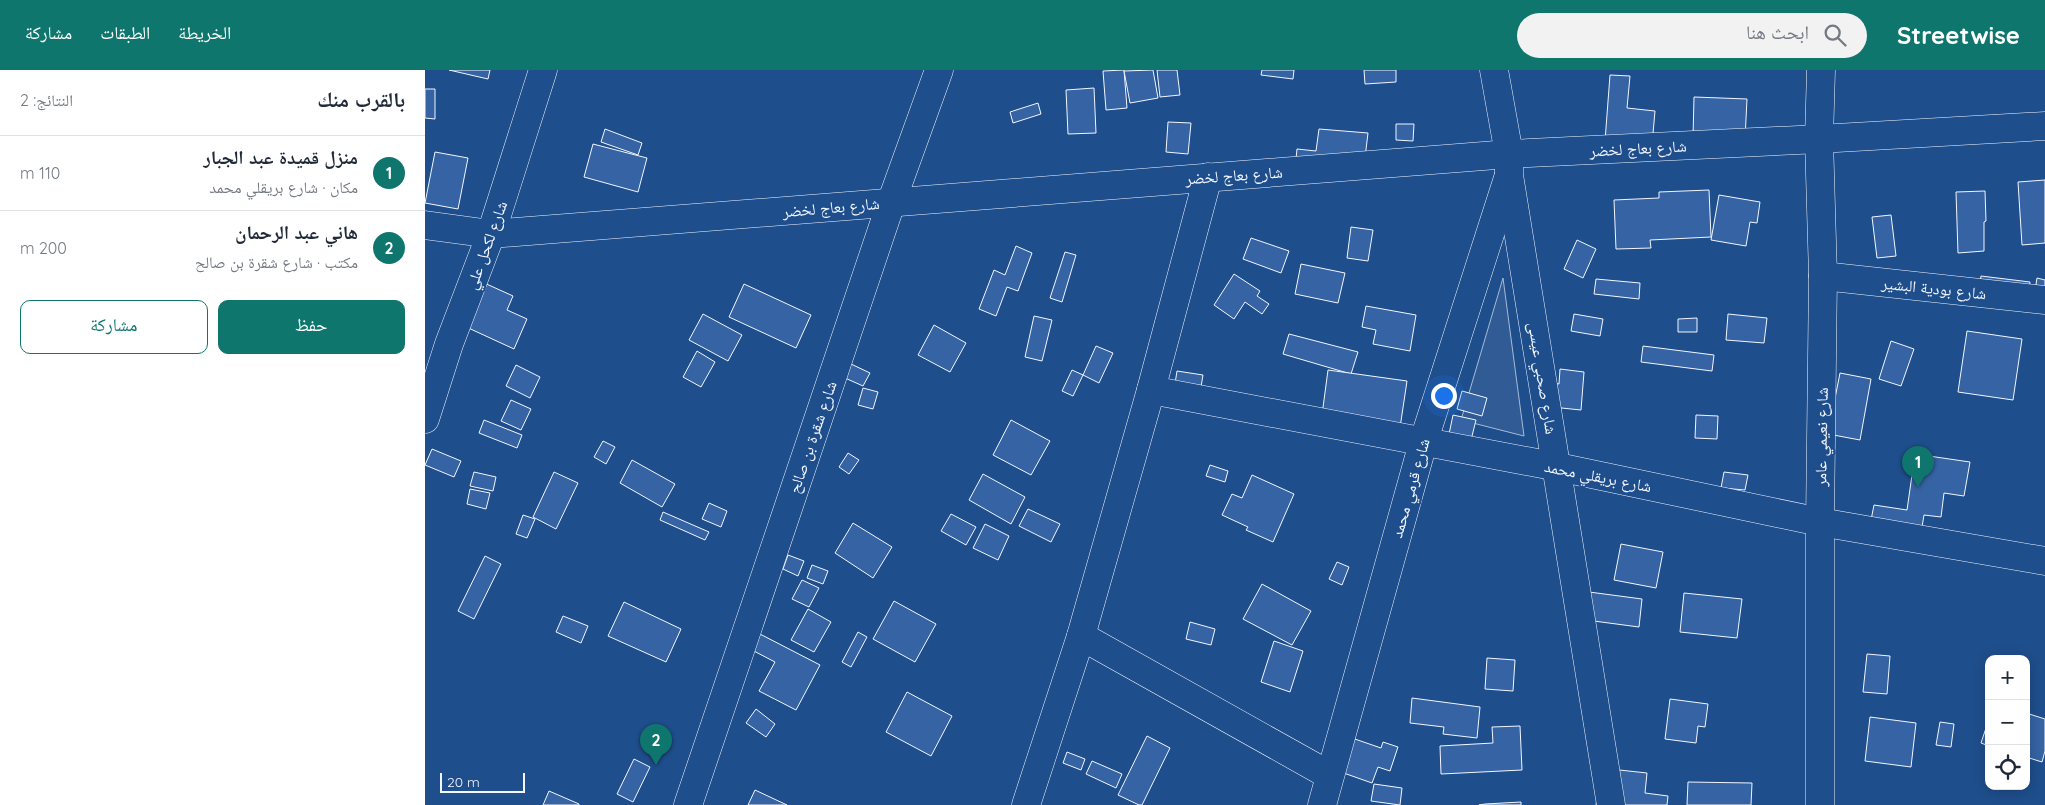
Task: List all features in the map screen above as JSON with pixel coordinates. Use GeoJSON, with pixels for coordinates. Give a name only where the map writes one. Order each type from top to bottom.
{"type":"FeatureCollection","features":[{"type":"Feature","properties":{"kind":"street","name":"شارع لكحل علي"},"geometry":{"type":"LineString","coordinates":[[425,419],[449,344],[491,234],[543,70]]}},
{"type":"Feature","properties":{"kind":"street","name":"شارع شقرة بن صالح"},"geometry":{"type":"LineString","coordinates":[[688,805],[891,203],[939,70]]}},
{"type":"Feature","properties":{"kind":"street","name":"شارع صحبي عيسى"},"geometry":{"type":"LineString","coordinates":[[1494,70],[1611,805]]}},
{"type":"Feature","properties":{"kind":"street","name":"شارع نعيمي عامر"},"geometry":{"type":"LineString","coordinates":[[1820,805],[1820,522],[1823,276],[1819,139],[1821,70]]}},
{"type":"Feature","properties":{"kind":"street","name":"شارع بعاج لخضر"},"geometry":{"type":"LineString","coordinates":[[425,225],[491,234],[1208,177],[1509,164],[1819,139],[2045,126]]}},
{"type":"Feature","properties":{"kind":"street","name":"شارع قرمي محمد"},"geometry":{"type":"LineString","coordinates":[[1322,805],[1423,443],[1509,164]]}},
{"type":"Feature","properties":{"kind":"street"},"geometry":{"type":"LineString","coordinates":[[1027,805],[1081,636],[1151,390],[1208,177]]}},
{"type":"Feature","properties":{"kind":"street","name":"شارع بودية البشير"},"geometry":{"type":"LineString","coordinates":[[1823,276],[2045,300]]}},
{"type":"Feature","properties":{"kind":"street","name":"شارع بريقلي محمد"},"geometry":{"type":"LineString","coordinates":[[1151,390],[1423,443],[1558,467],[1820,522],[2045,561]]}},
{"type":"Feature","properties":{"kind":"street"},"geometry":{"type":"LineString","coordinates":[[1081,636],[1329,775]]}},
{"type":"Feature","properties":{"kind":"shaded area"},"geometry":{"type":"Polygon","coordinates":[[[1503,278],[1524,436],[1461,420],[1503,278]]]}},
{"type":"Feature","properties":{"kind":"building"},"geometry":{"type":"Polygon","coordinates":[[[449,70],[490,70],[488,79],[449,70]]]}},
{"type":"Feature","properties":{"kind":"building"},"geometry":{"type":"Polygon","coordinates":[[[1124,70],[1127,108],[1106,110],[1103,71],[1124,70]]]}},
{"type":"Feature","properties":{"kind":"building"},"geometry":{"type":"Polygon","coordinates":[[[1153,70],[1158,98],[1130,103],[1124,71],[1153,70]]]}},
{"type":"Feature","properties":{"kind":"building"},"geometry":{"type":"Polygon","coordinates":[[[1157,70],[1177,70],[1180,95],[1160,97],[1157,70]]]}},
{"type":"Feature","properties":{"kind":"building"},"geometry":{"type":"Polygon","coordinates":[[[1262,70],[1294,70],[1293,79],[1261,75],[1262,70]]]}},
{"type":"Feature","properties":{"kind":"building"},"geometry":{"type":"Polygon","coordinates":[[[1364,70],[1396,70],[1396,82],[1365,84],[1364,70]]]}},
{"type":"Feature","properties":{"kind":"building"},"geometry":{"type":"Polygon","coordinates":[[[1610,75],[1630,76],[1627,108],[1655,111],[1652,145],[1605,141],[1610,75]]]}},
{"type":"Feature","properties":{"kind":"building"},"geometry":{"type":"Polygon","coordinates":[[[1094,88],[1096,133],[1068,134],[1066,90],[1094,88]]]}},
{"type":"Feature","properties":{"kind":"building"},"geometry":{"type":"Polygon","coordinates":[[[425,89],[435,89],[435,119],[425,118],[425,89]]]}},
{"type":"Feature","properties":{"kind":"building"},"geometry":{"type":"Polygon","coordinates":[[[1694,97],[1747,99],[1745,139],[1693,137],[1694,97]]]}},
{"type":"Feature","properties":{"kind":"building"},"geometry":{"type":"Polygon","coordinates":[[[1038,103],[1041,114],[1013,123],[1010,112],[1038,103]]]}},
{"type":"Feature","properties":{"kind":"building"},"geometry":{"type":"Polygon","coordinates":[[[1168,122],[1191,123],[1188,154],[1166,152],[1168,122]]]}},
{"type":"Feature","properties":{"kind":"building"},"geometry":{"type":"Polygon","coordinates":[[[1396,124],[1414,124],[1413,141],[1396,140],[1396,124]]]}},
{"type":"Feature","properties":{"kind":"building"},"geometry":{"type":"Polygon","coordinates":[[[605,129],[642,143],[638,155],[601,142],[605,129]]]}},
{"type":"Feature","properties":{"kind":"building"},"geometry":{"type":"Polygon","coordinates":[[[1319,129],[1368,133],[1364,166],[1296,159],[1297,149],[1316,151],[1319,129]]]}},
{"type":"Feature","properties":{"kind":"building"},"geometry":{"type":"Polygon","coordinates":[[[593,144],[647,158],[638,192],[584,177],[593,144]]]}},
{"type":"Feature","properties":{"kind":"building"},"geometry":{"type":"Polygon","coordinates":[[[435,152],[468,158],[458,209],[425,203],[435,152]]]}},
{"type":"Feature","properties":{"kind":"building"},"geometry":{"type":"Polygon","coordinates":[[[2045,180],[2045,243],[2022,245],[2018,182],[2045,180]]]}},
{"type":"Feature","properties":{"kind":"building"},"geometry":{"type":"Polygon","coordinates":[[[1709,190],[1711,237],[1650,240],[1651,248],[1616,249],[1614,200],[1659,198],[1659,192],[1709,190]]]}},
{"type":"Feature","properties":{"kind":"building"},"geometry":{"type":"Polygon","coordinates":[[[1985,191],[1984,251],[1958,253],[1956,192],[1985,191]]]}},
{"type":"Feature","properties":{"kind":"building"},"geometry":{"type":"Polygon","coordinates":[[[1719,195],[1760,202],[1757,223],[1750,222],[1746,246],[1711,240],[1719,195]]]}},
{"type":"Feature","properties":{"kind":"building"},"geometry":{"type":"Polygon","coordinates":[[[1891,215],[1896,256],[1877,258],[1872,217],[1891,215]]]}},
{"type":"Feature","properties":{"kind":"building"},"geometry":{"type":"Polygon","coordinates":[[[1351,227],[1373,230],[1368,261],[1347,258],[1351,227]]]}},
{"type":"Feature","properties":{"kind":"building"},"geometry":{"type":"Polygon","coordinates":[[[1251,238],[1289,251],[1281,273],[1243,259],[1251,238]]]}},
{"type":"Feature","properties":{"kind":"building"},"geometry":{"type":"Polygon","coordinates":[[[1577,240],[1596,249],[1583,278],[1564,269],[1577,240]]]}},
{"type":"Feature","properties":{"kind":"building"},"geometry":{"type":"Polygon","coordinates":[[[1016,246],[1032,253],[1018,291],[1007,287],[996,316],[979,309],[994,270],[1005,275],[1016,246]]]}},
{"type":"Feature","properties":{"kind":"building"},"geometry":{"type":"Polygon","coordinates":[[[1065,252],[1076,255],[1062,302],[1050,298],[1065,252]]]}},
{"type":"Feature","properties":{"kind":"building"},"geometry":{"type":"Polygon","coordinates":[[[1301,264],[1345,273],[1338,303],[1295,294],[1301,264]]]}},
{"type":"Feature","properties":{"kind":"building"},"geometry":{"type":"Polygon","coordinates":[[[1234,274],[1260,291],[1257,296],[1269,304],[1262,314],[1245,302],[1234,319],[1214,305],[1234,274]]]}},
{"type":"Feature","properties":{"kind":"building"},"geometry":{"type":"Polygon","coordinates":[[[1981,276],[2030,282],[2029,296],[1979,290],[1981,276]]]}},
{"type":"Feature","properties":{"kind":"building"},"geometry":{"type":"Polygon","coordinates":[[[471,277],[513,296],[507,310],[527,319],[514,349],[451,320],[471,277]]]}},
{"type":"Feature","properties":{"kind":"building"},"geometry":{"type":"Polygon","coordinates":[[[2037,278],[2045,280],[2045,312],[2032,310],[2037,278]]]}},
{"type":"Feature","properties":{"kind":"building"},"geometry":{"type":"Polygon","coordinates":[[[1596,279],[1640,283],[1639,299],[1594,294],[1596,279]]]}},
{"type":"Feature","properties":{"kind":"building"},"geometry":{"type":"Polygon","coordinates":[[[744,284],[811,315],[796,348],[729,317],[744,284]]]}},
{"type":"Feature","properties":{"kind":"building"},"geometry":{"type":"Polygon","coordinates":[[[1366,306],[1416,315],[1410,351],[1373,344],[1376,330],[1362,327],[1366,306]]]}},
{"type":"Feature","properties":{"kind":"building"},"geometry":{"type":"Polygon","coordinates":[[[703,314],[742,335],[728,361],[689,340],[703,314]]]}},
{"type":"Feature","properties":{"kind":"building"},"geometry":{"type":"Polygon","coordinates":[[[1574,314],[1603,319],[1600,336],[1571,331],[1574,314]]]}},
{"type":"Feature","properties":{"kind":"building"},"geometry":{"type":"Polygon","coordinates":[[[1728,314],[1767,318],[1764,343],[1726,340],[1728,314]]]}},
{"type":"Feature","properties":{"kind":"building"},"geometry":{"type":"Polygon","coordinates":[[[1034,316],[1052,320],[1042,361],[1025,357],[1034,316]]]}},
{"type":"Feature","properties":{"kind":"building"},"geometry":{"type":"Polygon","coordinates":[[[1697,318],[1697,332],[1678,332],[1678,319],[1697,318]]]}},
{"type":"Feature","properties":{"kind":"building"},"geometry":{"type":"Polygon","coordinates":[[[934,325],[966,343],[950,372],[918,355],[934,325]]]}},
{"type":"Feature","properties":{"kind":"building"},"geometry":{"type":"Polygon","coordinates":[[[1967,331],[2022,339],[2013,400],[1958,392],[1967,331]]]}},
{"type":"Feature","properties":{"kind":"building"},"geometry":{"type":"Polygon","coordinates":[[[1289,334],[1358,352],[1351,374],[1283,354],[1289,334]]]}},
{"type":"Feature","properties":{"kind":"building"},"geometry":{"type":"Polygon","coordinates":[[[1891,341],[1914,349],[1901,386],[1879,379],[1891,341]]]}},
{"type":"Feature","properties":{"kind":"building"},"geometry":{"type":"Polygon","coordinates":[[[1096,346],[1113,353],[1099,383],[1083,375],[1096,346]]]}},
{"type":"Feature","properties":{"kind":"building"},"geometry":{"type":"Polygon","coordinates":[[[1643,346],[1714,355],[1712,371],[1641,362],[1643,346]]]}},
{"type":"Feature","properties":{"kind":"building"},"geometry":{"type":"Polygon","coordinates":[[[697,351],[715,362],[701,387],[683,377],[697,351]]]}},
{"type":"Feature","properties":{"kind":"building"},"geometry":{"type":"Polygon","coordinates":[[[851,364],[870,373],[863,386],[845,378],[851,364]]]}},
{"type":"Feature","properties":{"kind":"building"},"geometry":{"type":"Polygon","coordinates":[[[516,365],[540,377],[530,398],[506,386],[516,365]]]}},
{"type":"Feature","properties":{"kind":"building"},"geometry":{"type":"Polygon","coordinates":[[[1560,369],[1584,372],[1581,410],[1542,406],[1544,382],[1559,384],[1560,369]]]}},
{"type":"Feature","properties":{"kind":"building"},"geometry":{"type":"Polygon","coordinates":[[[1072,370],[1083,375],[1073,396],[1062,391],[1072,370]]]}},
{"type":"Feature","properties":{"kind":"building"},"geometry":{"type":"Polygon","coordinates":[[[1328,370],[1407,381],[1398,441],[1320,430],[1328,370]]]}},
{"type":"Feature","properties":{"kind":"building"},"geometry":{"type":"Polygon","coordinates":[[[1177,371],[1203,375],[1200,393],[1174,390],[1177,371]]]}},
{"type":"Feature","properties":{"kind":"building"},"geometry":{"type":"Polygon","coordinates":[[[1840,373],[1871,379],[1860,440],[1828,434],[1840,373]]]}},
{"type":"Feature","properties":{"kind":"building"},"geometry":{"type":"Polygon","coordinates":[[[863,388],[878,392],[873,409],[858,405],[863,388]]]}},
{"type":"Feature","properties":{"kind":"building"},"geometry":{"type":"Polygon","coordinates":[[[1462,391],[1487,398],[1482,416],[1457,409],[1462,391]]]}},
{"type":"Feature","properties":{"kind":"building"},"geometry":{"type":"Polygon","coordinates":[[[511,400],[531,409],[521,430],[501,421],[511,400]]]}},
{"type":"Feature","properties":{"kind":"building"},"geometry":{"type":"Polygon","coordinates":[[[1453,415],[1476,420],[1470,444],[1448,439],[1453,415]]]}},
{"type":"Feature","properties":{"kind":"building"},"geometry":{"type":"Polygon","coordinates":[[[1696,415],[1718,416],[1717,439],[1695,438],[1696,415]]]}},
{"type":"Feature","properties":{"kind":"building"},"geometry":{"type":"Polygon","coordinates":[[[484,420],[522,435],[517,448],[479,433],[484,420]]]}},
{"type":"Feature","properties":{"kind":"building"},"geometry":{"type":"Polygon","coordinates":[[[1011,420],[1050,441],[1031,475],[993,455],[1011,420]]]}},
{"type":"Feature","properties":{"kind":"building"},"geometry":{"type":"Polygon","coordinates":[[[603,441],[615,447],[606,464],[594,457],[603,441]]]}},
{"type":"Feature","properties":{"kind":"building"},"geometry":{"type":"Polygon","coordinates":[[[432,449],[461,461],[454,477],[425,465],[432,449]]]}},
{"type":"Feature","properties":{"kind":"building"},"geometry":{"type":"Polygon","coordinates":[[[848,453],[859,460],[849,474],[839,467],[848,453]]]}},
{"type":"Feature","properties":{"kind":"building"},"geometry":{"type":"Polygon","coordinates":[[[1915,454],[1970,462],[1964,496],[1944,493],[1941,517],[1924,515],[1921,533],[1870,525],[1874,505],[1907,510],[1915,454]]]}},
{"type":"Feature","properties":{"kind":"building"},"geometry":{"type":"Polygon","coordinates":[[[632,460],[675,484],[662,507],[620,483],[632,460]]]}},
{"type":"Feature","properties":{"kind":"building"},"geometry":{"type":"Polygon","coordinates":[[[1210,465],[1228,471],[1225,482],[1206,476],[1210,465]]]}},
{"type":"Feature","properties":{"kind":"building"},"geometry":{"type":"Polygon","coordinates":[[[474,472],[496,477],[493,491],[470,486],[474,472]]]}},
{"type":"Feature","properties":{"kind":"building"},"geometry":{"type":"Polygon","coordinates":[[[554,472],[578,483],[556,529],[533,517],[554,472]]]}},
{"type":"Feature","properties":{"kind":"building"},"geometry":{"type":"Polygon","coordinates":[[[1724,472],[1748,475],[1745,490],[1721,488],[1724,472]]]}},
{"type":"Feature","properties":{"kind":"building"},"geometry":{"type":"Polygon","coordinates":[[[983,474],[1025,497],[1011,524],[969,500],[983,474]]]}},
{"type":"Feature","properties":{"kind":"building"},"geometry":{"type":"Polygon","coordinates":[[[1252,475],[1294,494],[1273,542],[1246,530],[1248,527],[1222,515],[1232,494],[1242,498],[1252,475]]]}},
{"type":"Feature","properties":{"kind":"building"},"geometry":{"type":"Polygon","coordinates":[[[470,489],[490,493],[486,509],[467,504],[470,489]]]}},
{"type":"Feature","properties":{"kind":"building"},"geometry":{"type":"Polygon","coordinates":[[[709,503],[727,511],[721,527],[702,519],[709,503]]]}},
{"type":"Feature","properties":{"kind":"building"},"geometry":{"type":"Polygon","coordinates":[[[1028,509],[1060,524],[1051,542],[1019,526],[1028,509]]]}},
{"type":"Feature","properties":{"kind":"building"},"geometry":{"type":"Polygon","coordinates":[[[663,512],[709,532],[705,540],[660,520],[663,512]]]}},
{"type":"Feature","properties":{"kind":"building"},"geometry":{"type":"Polygon","coordinates":[[[951,514],[976,527],[966,545],[941,531],[951,514]]]}},
{"type":"Feature","properties":{"kind":"building"},"geometry":{"type":"Polygon","coordinates":[[[523,515],[535,519],[527,538],[516,534],[523,515]]]}},
{"type":"Feature","properties":{"kind":"building"},"geometry":{"type":"Polygon","coordinates":[[[853,523],[892,547],[873,578],[835,553],[853,523]]]}},
{"type":"Feature","properties":{"kind":"building"},"geometry":{"type":"Polygon","coordinates":[[[985,524],[1009,536],[998,560],[973,548],[985,524]]]}},
{"type":"Feature","properties":{"kind":"building"},"geometry":{"type":"Polygon","coordinates":[[[1621,544],[1663,552],[1656,588],[1614,580],[1621,544]]]}},
{"type":"Feature","properties":{"kind":"building"},"geometry":{"type":"Polygon","coordinates":[[[788,555],[804,561],[798,576],[783,569],[788,555]]]}},
{"type":"Feature","properties":{"kind":"building"},"geometry":{"type":"Polygon","coordinates":[[[485,556],[501,564],[474,619],[458,611],[485,556]]]}},
{"type":"Feature","properties":{"kind":"building"},"geometry":{"type":"Polygon","coordinates":[[[1337,562],[1349,567],[1342,585],[1329,579],[1337,562]]]}},
{"type":"Feature","properties":{"kind":"building"},"geometry":{"type":"Polygon","coordinates":[[[812,565],[828,571],[823,584],[807,578],[812,565]]]}},
{"type":"Feature","properties":{"kind":"building"},"geometry":{"type":"Polygon","coordinates":[[[802,580],[819,588],[809,607],[792,599],[802,580]]]}},
{"type":"Feature","properties":{"kind":"building"},"geometry":{"type":"Polygon","coordinates":[[[1262,584],[1311,611],[1292,645],[1243,619],[1262,584]]]}},
{"type":"Feature","properties":{"kind":"building"},"geometry":{"type":"Polygon","coordinates":[[[1574,590],[1642,599],[1639,627],[1571,618],[1574,590]]]}},
{"type":"Feature","properties":{"kind":"building"},"geometry":{"type":"Polygon","coordinates":[[[1684,593],[1742,599],[1737,638],[1680,632],[1684,593]]]}},
{"type":"Feature","properties":{"kind":"building"},"geometry":{"type":"Polygon","coordinates":[[[894,601],[936,624],[915,662],[873,639],[894,601]]]}},
{"type":"Feature","properties":{"kind":"building"},"geometry":{"type":"Polygon","coordinates":[[[624,602],[681,629],[666,662],[608,636],[624,602]]]}},
{"type":"Feature","properties":{"kind":"building"},"geometry":{"type":"Polygon","coordinates":[[[808,609],[831,622],[814,652],[791,640],[808,609]]]}},
{"type":"Feature","properties":{"kind":"building"},"geometry":{"type":"Polygon","coordinates":[[[563,616],[588,626],[581,643],[556,632],[563,616]]]}},
{"type":"Feature","properties":{"kind":"building"},"geometry":{"type":"Polygon","coordinates":[[[1190,622],[1215,629],[1211,645],[1186,639],[1190,622]]]}},
{"type":"Feature","properties":{"kind":"building"},"geometry":{"type":"Polygon","coordinates":[[[858,632],[867,637],[851,667],[842,662],[858,632]]]}},
{"type":"Feature","properties":{"kind":"building"},"geometry":{"type":"Polygon","coordinates":[[[758,633],[820,665],[796,710],[759,691],[775,662],[750,649],[758,633]]]}},
{"type":"Feature","properties":{"kind":"building"},"geometry":{"type":"Polygon","coordinates":[[[1274,641],[1303,651],[1290,692],[1261,682],[1274,641]]]}},
{"type":"Feature","properties":{"kind":"building"},"geometry":{"type":"Polygon","coordinates":[[[1867,654],[1890,656],[1887,694],[1863,692],[1867,654]]]}},
{"type":"Feature","properties":{"kind":"building"},"geometry":{"type":"Polygon","coordinates":[[[1487,658],[1515,660],[1513,691],[1485,689],[1487,658]]]}},
{"type":"Feature","properties":{"kind":"building"},"geometry":{"type":"Polygon","coordinates":[[[907,692],[952,716],[931,756],[886,732],[907,692]]]}},
{"type":"Feature","properties":{"kind":"building"},"geometry":{"type":"Polygon","coordinates":[[[1412,698],[1480,707],[1477,738],[1443,734],[1444,727],[1410,723],[1412,698]]]}},
{"type":"Feature","properties":{"kind":"building"},"geometry":{"type":"Polygon","coordinates":[[[1670,699],[1708,704],[1705,727],[1698,726],[1696,743],[1665,739],[1670,699]]]}},
{"type":"Feature","properties":{"kind":"building"},"geometry":{"type":"Polygon","coordinates":[[[756,709],[775,724],[766,737],[746,723],[756,709]]]}},
{"type":"Feature","properties":{"kind":"building"},"geometry":{"type":"Polygon","coordinates":[[[2030,714],[2045,719],[2045,751],[2042,762],[2030,758],[2030,714]]]}},
{"type":"Feature","properties":{"kind":"building"},"geometry":{"type":"Polygon","coordinates":[[[1870,717],[1916,723],[1911,767],[1865,761],[1870,717]]]}},
{"type":"Feature","properties":{"kind":"building"},"geometry":{"type":"Polygon","coordinates":[[[1940,722],[1954,724],[1951,747],[1936,745],[1940,722]]]}},
{"type":"Feature","properties":{"kind":"building"},"geometry":{"type":"Polygon","coordinates":[[[1520,726],[1522,770],[1441,774],[1440,746],[1493,743],[1492,727],[1520,726]]]}},
{"type":"Feature","properties":{"kind":"building"},"geometry":{"type":"Polygon","coordinates":[[[1985,731],[1985,744],[1981,743],[1985,731]]]}},
{"type":"Feature","properties":{"kind":"building"},"geometry":{"type":"Polygon","coordinates":[[[1147,736],[1170,748],[1142,805],[1139,805],[1118,795],[1147,736]]]}},
{"type":"Feature","properties":{"kind":"building"},"geometry":{"type":"Polygon","coordinates":[[[1349,737],[1381,748],[1383,742],[1398,747],[1390,771],[1378,767],[1372,783],[1338,771],[1349,737]]]}},
{"type":"Feature","properties":{"kind":"building"},"geometry":{"type":"Polygon","coordinates":[[[1067,752],[1085,759],[1081,770],[1063,763],[1067,752]]]}},
{"type":"Feature","properties":{"kind":"building"},"geometry":{"type":"Polygon","coordinates":[[[634,759],[650,767],[633,802],[617,794],[634,759]]]}},
{"type":"Feature","properties":{"kind":"building"},"geometry":{"type":"Polygon","coordinates":[[[1092,761],[1122,774],[1116,788],[1086,774],[1092,761]]]}},
{"type":"Feature","properties":{"kind":"building"},"geometry":{"type":"Polygon","coordinates":[[[1601,768],[1647,773],[1645,793],[1668,796],[1667,805],[1596,805],[1601,768]]]}},
{"type":"Feature","properties":{"kind":"building"},"geometry":{"type":"Polygon","coordinates":[[[1688,782],[1752,783],[1751,805],[1687,805],[1688,782]]]}},
{"type":"Feature","properties":{"kind":"building"},"geometry":{"type":"Polygon","coordinates":[[[1374,784],[1402,788],[1400,805],[1371,801],[1374,784]]]}},
{"type":"Feature","properties":{"kind":"building"},"geometry":{"type":"Polygon","coordinates":[[[755,790],[787,805],[748,805],[755,790]]]}},
{"type":"Feature","properties":{"kind":"building"},"geometry":{"type":"Polygon","coordinates":[[[549,791],[579,804],[579,805],[543,805],[549,791]]]}},
{"type":"Feature","properties":{"kind":"building"},"geometry":{"type":"Polygon","coordinates":[[[1521,802],[1521,805],[1479,805],[1485,804],[1521,802]]]}},
{"type":"Feature","properties":{"kind":"place","name":"منزل قميدة عبد الجبار"},"geometry":{"type":"Point","coordinates":[1918,487]}},
{"type":"Feature","properties":{"kind":"place","name":"هاني عبد الرحمان"},"geometry":{"type":"Point","coordinates":[656,765]}}]}
